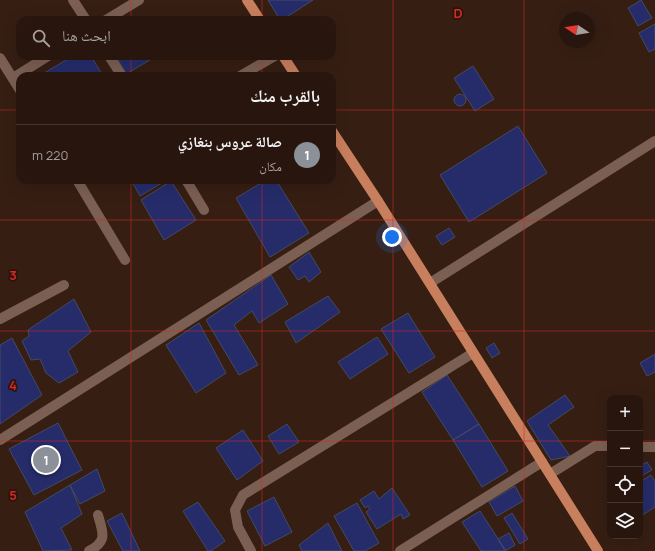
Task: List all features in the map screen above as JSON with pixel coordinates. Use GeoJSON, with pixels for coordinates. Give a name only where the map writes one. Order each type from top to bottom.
{"type":"FeatureCollection","features":[{"type":"Feature","properties":{"kind":"main road"},"geometry":{"type":"LineString","coordinates":[[247,0],[257,16]]}},
{"type":"Feature","properties":{"kind":"main road"},"geometry":{"type":"LineString","coordinates":[[286,60],[293,72]]}},
{"type":"Feature","properties":{"kind":"main road"},"geometry":{"type":"LineString","coordinates":[[336,137],[430,283],[472,353],[598,551]]}},
{"type":"Feature","properties":{"kind":"street"},"geometry":{"type":"LineString","coordinates":[[73,0],[83,16]]}},
{"type":"Feature","properties":{"kind":"street"},"geometry":{"type":"LineString","coordinates":[[113,16],[139,0]]}},
{"type":"Feature","properties":{"kind":"street"},"geometry":{"type":"LineString","coordinates":[[0,58],[16,83]]}},
{"type":"Feature","properties":{"kind":"street"},"geometry":{"type":"LineString","coordinates":[[23,72],[42,60]]}},
{"type":"Feature","properties":{"kind":"street"},"geometry":{"type":"LineString","coordinates":[[112,60],[119,72]]}},
{"type":"Feature","properties":{"kind":"street"},"geometry":{"type":"LineString","coordinates":[[247,72],[268,60]]}},
{"type":"Feature","properties":{"kind":"street"},"geometry":{"type":"LineString","coordinates":[[430,283],[655,141]]}},
{"type":"Feature","properties":{"kind":"street"},"geometry":{"type":"LineString","coordinates":[[79,184],[125,260]]}},
{"type":"Feature","properties":{"kind":"street"},"geometry":{"type":"LineString","coordinates":[[188,184],[204,210]]}},
{"type":"Feature","properties":{"kind":"street"},"geometry":{"type":"LineString","coordinates":[[0,440],[378,201]]}},
{"type":"Feature","properties":{"kind":"street"},"geometry":{"type":"LineString","coordinates":[[0,319],[64,285]]}},
{"type":"Feature","properties":{"kind":"street"},"geometry":{"type":"LineString","coordinates":[[251,551],[238,527],[235,510],[243,495],[472,353]]}},
{"type":"Feature","properties":{"kind":"street"},"geometry":{"type":"LineString","coordinates":[[550,474],[595,446],[607,446]]}},
{"type":"Feature","properties":{"kind":"street"},"geometry":{"type":"LineString","coordinates":[[643,447],[655,447]]}},
{"type":"Feature","properties":{"kind":"street"},"geometry":{"type":"LineString","coordinates":[[400,551],[542,462]]}},
{"type":"Feature","properties":{"kind":"street"},"geometry":{"type":"LineString","coordinates":[[89,551],[100,544],[104,535],[98,515]]}},
{"type":"Feature","properties":{"kind":"building"},"geometry":{"type":"Polygon","coordinates":[[[268,0],[313,0],[288,16],[278,16],[268,0]]]}},
{"type":"Feature","properties":{"kind":"building"},"geometry":{"type":"Polygon","coordinates":[[[641,0],[652,18],[638,26],[628,8],[641,0]]]}},
{"type":"Feature","properties":{"kind":"building"},"geometry":{"type":"Polygon","coordinates":[[[655,24],[655,49],[649,52],[639,33],[655,24]]]}},
{"type":"Feature","properties":{"kind":"building"},"geometry":{"type":"Polygon","coordinates":[[[66,60],[93,60],[101,72],[46,72],[66,60]]]}},
{"type":"Feature","properties":{"kind":"building"},"geometry":{"type":"Polygon","coordinates":[[[118,60],[150,60],[129,72],[125,72],[118,60]]]}},
{"type":"Feature","properties":{"kind":"building"},"geometry":{"type":"Polygon","coordinates":[[[473,66],[494,99],[475,111],[454,78],[473,66]]]}},
{"type":"Feature","properties":{"kind":"building"},"geometry":{"type":"Polygon","coordinates":[[[458,94],[462,94],[466,100],[462,106],[458,106],[454,102],[454,98],[458,94]]]}},
{"type":"Feature","properties":{"kind":"building"},"geometry":{"type":"Polygon","coordinates":[[[518,126],[547,173],[469,222],[440,175],[518,126]]]}},
{"type":"Feature","properties":{"kind":"building"},"geometry":{"type":"Polygon","coordinates":[[[133,184],[160,184],[140,196],[133,184]]]}},
{"type":"Feature","properties":{"kind":"building"},"geometry":{"type":"Polygon","coordinates":[[[166,184],[173,184],[196,220],[164,240],[141,200],[166,184]]]}},
{"type":"Feature","properties":{"kind":"building"},"geometry":{"type":"Polygon","coordinates":[[[259,184],[278,184],[309,233],[270,257],[236,198],[259,184]]]}},
{"type":"Feature","properties":{"kind":"building"},"geometry":{"type":"Polygon","coordinates":[[[449,228],[455,237],[442,245],[436,236],[449,228]]]}},
{"type":"Feature","properties":{"kind":"building"},"geometry":{"type":"Polygon","coordinates":[[[309,252],[321,272],[309,282],[305,276],[298,280],[289,267],[309,252]]]}},
{"type":"Feature","properties":{"kind":"building"},"geometry":{"type":"Polygon","coordinates":[[[271,275],[288,304],[259,323],[252,311],[234,325],[258,365],[239,375],[206,320],[271,275]]]}},
{"type":"Feature","properties":{"kind":"building"},"geometry":{"type":"Polygon","coordinates":[[[328,296],[340,312],[296,343],[285,322],[328,296]]]}},
{"type":"Feature","properties":{"kind":"building"},"geometry":{"type":"Polygon","coordinates":[[[74,299],[91,332],[68,351],[78,372],[59,383],[46,373],[40,359],[31,360],[22,341],[29,336],[28,330],[74,299]]]}},
{"type":"Feature","properties":{"kind":"building"},"geometry":{"type":"Polygon","coordinates":[[[408,313],[435,357],[409,373],[381,329],[408,313]]]}},
{"type":"Feature","properties":{"kind":"building"},"geometry":{"type":"Polygon","coordinates":[[[199,323],[226,373],[196,393],[166,345],[199,323]]]}},
{"type":"Feature","properties":{"kind":"building"},"geometry":{"type":"Polygon","coordinates":[[[377,337],[388,354],[350,379],[338,362],[377,337]]]}},
{"type":"Feature","properties":{"kind":"building"},"geometry":{"type":"Polygon","coordinates":[[[12,338],[42,395],[0,424],[0,345],[12,338]]]}},
{"type":"Feature","properties":{"kind":"building"},"geometry":{"type":"Polygon","coordinates":[[[494,343],[500,353],[492,358],[486,348],[494,343]]]}},
{"type":"Feature","properties":{"kind":"building"},"geometry":{"type":"Polygon","coordinates":[[[655,354],[655,372],[647,376],[640,363],[655,354]]]}},
{"type":"Feature","properties":{"kind":"building"},"geometry":{"type":"Polygon","coordinates":[[[447,375],[479,424],[453,440],[422,392],[447,375]]]}},
{"type":"Feature","properties":{"kind":"building"},"geometry":{"type":"Polygon","coordinates":[[[565,395],[574,407],[548,425],[570,456],[551,460],[527,421],[565,395]]]}},
{"type":"Feature","properties":{"kind":"building"},"geometry":{"type":"Polygon","coordinates":[[[58,423],[82,470],[34,495],[9,449],[58,423]]]}},
{"type":"Feature","properties":{"kind":"building"},"geometry":{"type":"Polygon","coordinates":[[[287,424],[299,442],[279,454],[268,436],[287,424]]]}},
{"type":"Feature","properties":{"kind":"building"},"geometry":{"type":"Polygon","coordinates":[[[479,424],[508,471],[482,487],[453,440],[479,424]]]}},
{"type":"Feature","properties":{"kind":"building"},"geometry":{"type":"Polygon","coordinates":[[[243,430],[263,461],[237,480],[216,448],[243,430]]]}},
{"type":"Feature","properties":{"kind":"building"},"geometry":{"type":"Polygon","coordinates":[[[647,462],[652,470],[643,475],[643,464],[647,462]]]}},
{"type":"Feature","properties":{"kind":"building"},"geometry":{"type":"Polygon","coordinates":[[[97,469],[105,491],[80,504],[70,485],[97,469]]]}},
{"type":"Feature","properties":{"kind":"building"},"geometry":{"type":"Polygon","coordinates":[[[651,475],[655,481],[655,507],[643,515],[643,503],[643,480],[651,475]]]}},
{"type":"Feature","properties":{"kind":"building"},"geometry":{"type":"Polygon","coordinates":[[[70,485],[82,514],[61,528],[72,550],[43,551],[25,512],[70,485]]]}},
{"type":"Feature","properties":{"kind":"building"},"geometry":{"type":"Polygon","coordinates":[[[515,486],[523,501],[497,516],[489,502],[515,486]]]}},
{"type":"Feature","properties":{"kind":"building"},"geometry":{"type":"Polygon","coordinates":[[[392,488],[410,515],[403,519],[401,514],[377,529],[366,512],[370,509],[368,506],[365,508],[360,500],[374,491],[379,499],[392,488]]]}},
{"type":"Feature","properties":{"kind":"building"},"geometry":{"type":"Polygon","coordinates":[[[274,497],[292,532],[265,546],[247,511],[274,497]]]}},
{"type":"Feature","properties":{"kind":"building"},"geometry":{"type":"Polygon","coordinates":[[[198,502],[225,541],[211,551],[208,551],[183,511],[198,502]]]}},
{"type":"Feature","properties":{"kind":"building"},"geometry":{"type":"Polygon","coordinates":[[[357,503],[379,543],[365,551],[354,551],[334,516],[357,503]]]}},
{"type":"Feature","properties":{"kind":"building"},"geometry":{"type":"Polygon","coordinates":[[[480,511],[506,551],[481,551],[462,522],[480,511]]]}},
{"type":"Feature","properties":{"kind":"building"},"geometry":{"type":"Polygon","coordinates":[[[122,513],[140,551],[123,551],[107,521],[122,513]]]}},
{"type":"Feature","properties":{"kind":"building"},"geometry":{"type":"Polygon","coordinates":[[[512,513],[528,539],[520,544],[504,518],[512,513]]]}},
{"type":"Feature","properties":{"kind":"building"},"geometry":{"type":"Polygon","coordinates":[[[328,523],[342,551],[302,551],[299,545],[328,523]]]}},
{"type":"Feature","properties":{"kind":"building"},"geometry":{"type":"Polygon","coordinates":[[[509,533],[515,545],[505,551],[498,539],[509,533]]]}},
{"type":"Feature","properties":{"kind":"place","name":"صالة عروس بنغازي"},"geometry":{"type":"Point","coordinates":[46,460]}}]}
